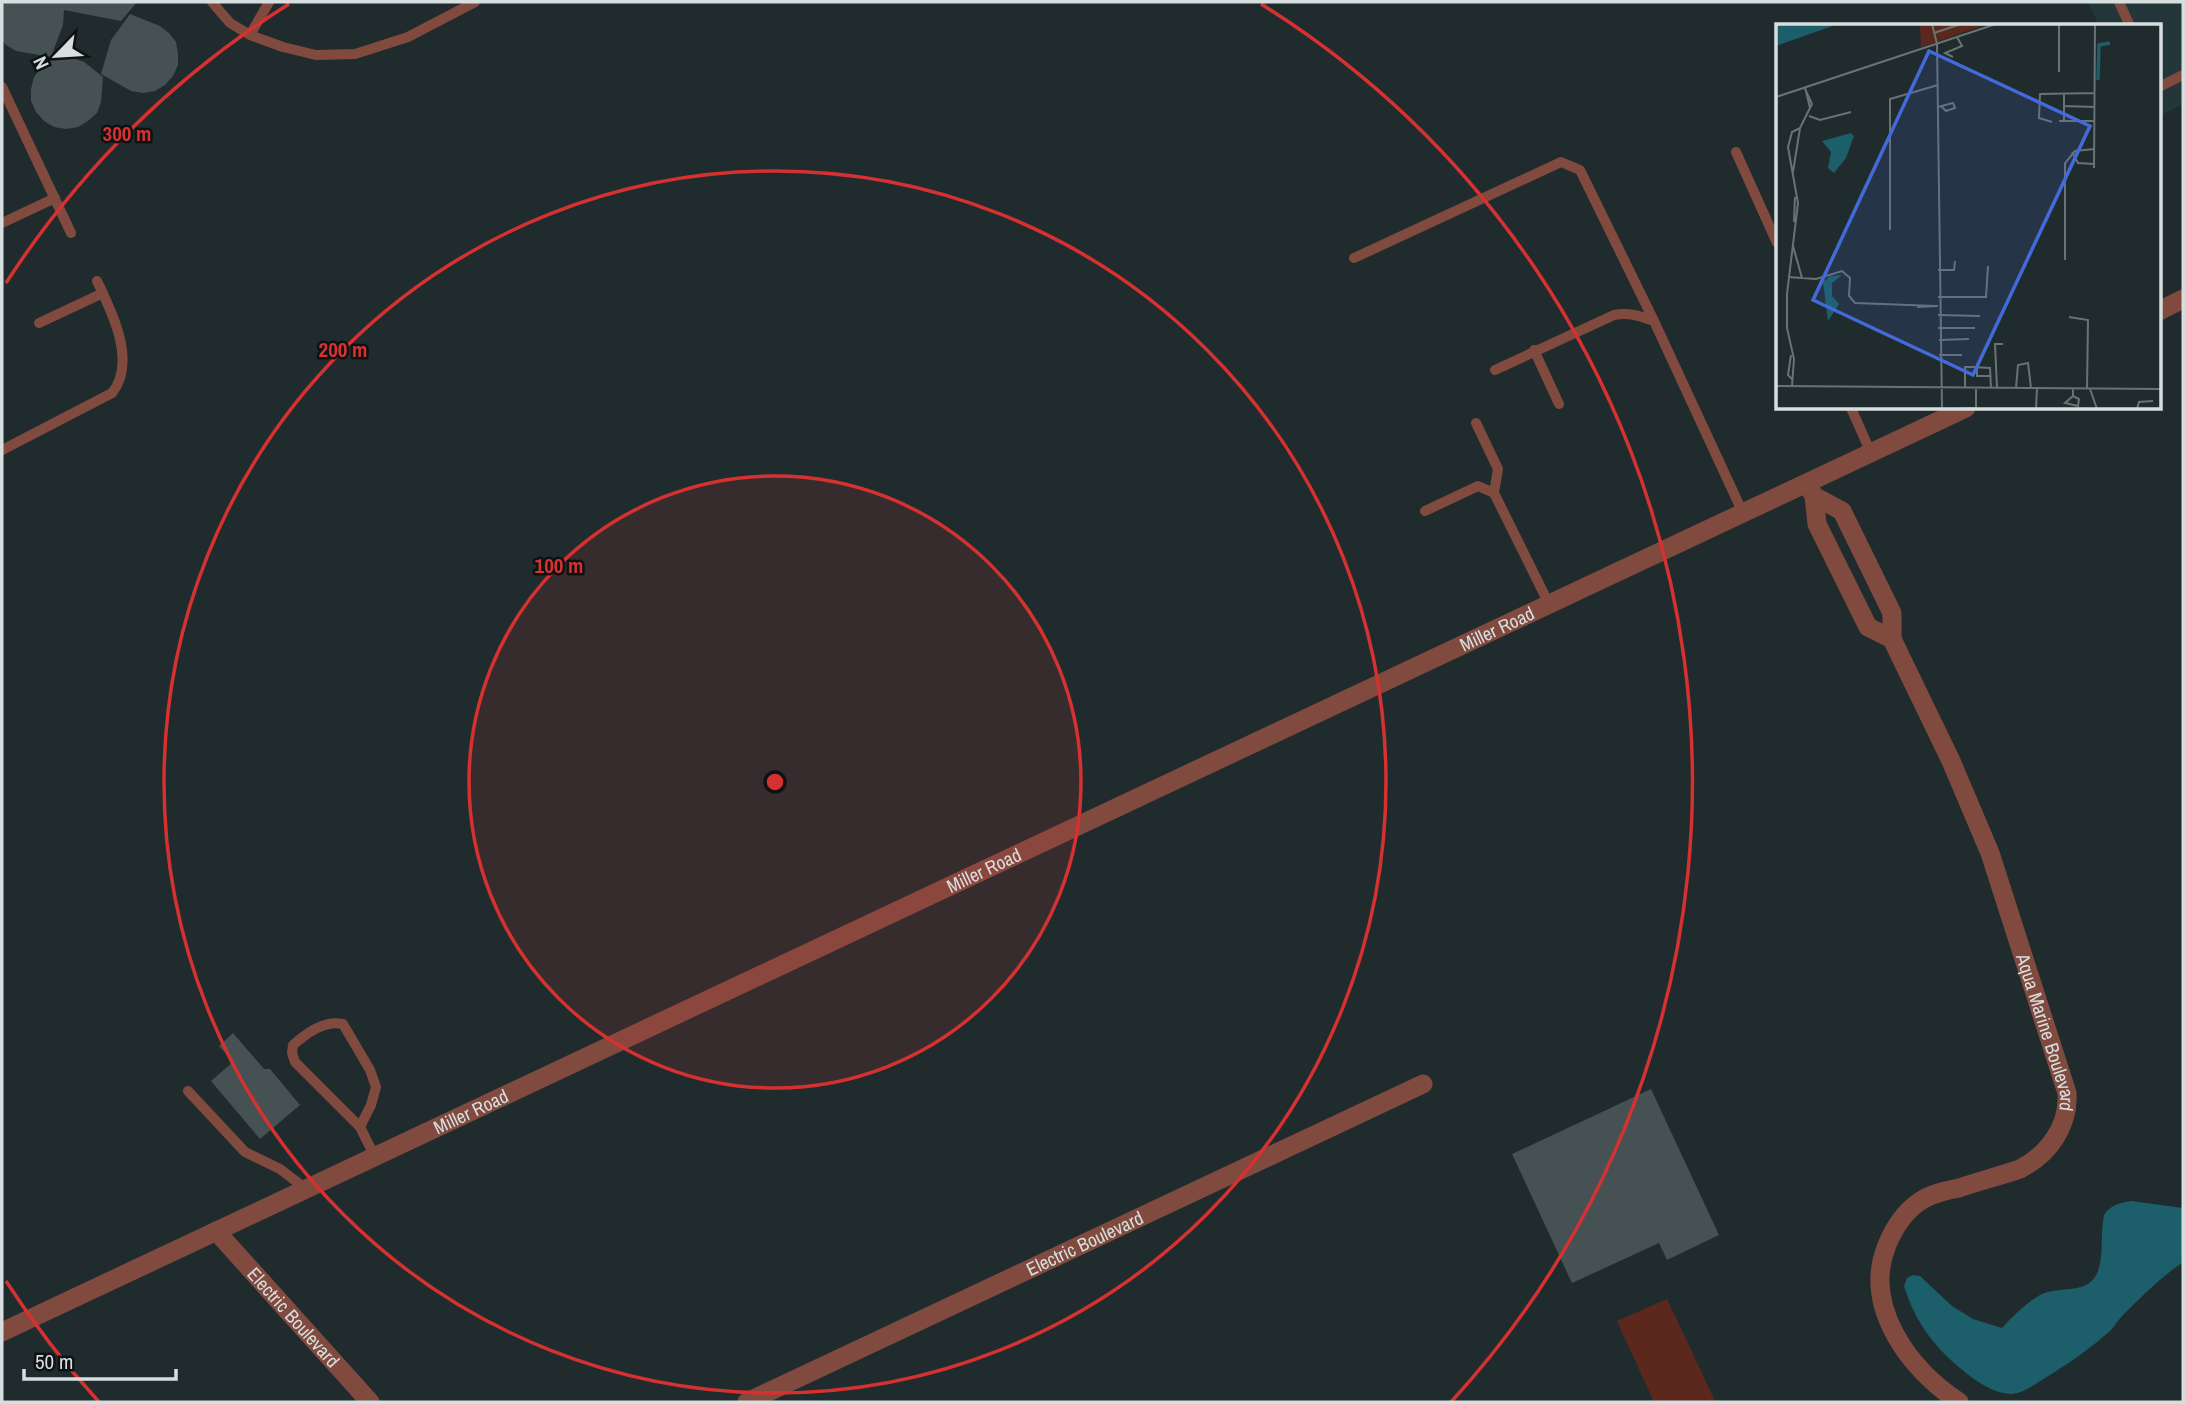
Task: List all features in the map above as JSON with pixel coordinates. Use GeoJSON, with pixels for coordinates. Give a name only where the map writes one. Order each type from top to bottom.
{"type":"FeatureCollection","features":[{"type":"Feature","properties":{"kind":"street"},"geometry":{"type":"LineString","coordinates":[[2160,310],[2183,299]]}},
{"type":"Feature","properties":{"kind":"street","name":"Miller Road"},"geometry":{"type":"LineString","coordinates":[[2,1332],[1743,513],[1810,490],[1871,453],[1962,410]]}},
{"type":"Feature","properties":{"kind":"street","name":"Aqua Marine Boulevard"},"geometry":{"type":"LineString","coordinates":[[1810,490],[1817,524],[1868,627],[1892,639]]}},
{"type":"Feature","properties":{"kind":"street","name":"Aqua Marine Boulevard"},"geometry":{"type":"LineString","coordinates":[[1810,490],[1842,511],[1892,613],[1892,639],[1976,816],[2012,917],[2067,1093],[2066,1117],[2061,1130],[2038,1158],[2020,1169],[1940,1193],[1920,1202],[1903,1216],[1884,1253],[1880,1293],[1893,1331],[1926,1376],[1959,1402]]}},
{"type":"Feature","properties":{"kind":"street","name":"Electric Boulevard"},"geometry":{"type":"LineString","coordinates":[[747,1402],[1423,1084]]}},
{"type":"Feature","properties":{"kind":"street","name":"Electric Boulevard"},"geometry":{"type":"LineString","coordinates":[[216,1231],[370,1402]]}},
{"type":"Feature","properties":{"kind":"lane"},"geometry":{"type":"LineString","coordinates":[[212,2],[230,23],[250,35],[316,55],[355,54],[408,37],[475,2]]}},
{"type":"Feature","properties":{"kind":"lane"},"geometry":{"type":"LineString","coordinates":[[250,35],[269,2]]}},
{"type":"Feature","properties":{"kind":"lane"},"geometry":{"type":"LineString","coordinates":[[2119,2],[2129,24]]}},
{"type":"Feature","properties":{"kind":"lane"},"geometry":{"type":"LineString","coordinates":[[2160,86],[2183,75]]}},
{"type":"Feature","properties":{"kind":"lane"},"geometry":{"type":"LineString","coordinates":[[2,87],[71,233]]}},
{"type":"Feature","properties":{"kind":"lane"},"geometry":{"type":"LineString","coordinates":[[1736,152],[1776,241]]}},
{"type":"Feature","properties":{"kind":"lane"},"geometry":{"type":"LineString","coordinates":[[1354,258],[1561,162],[1580,170],[1743,513]]}},
{"type":"Feature","properties":{"kind":"lane"},"geometry":{"type":"LineString","coordinates":[[2,223],[55,198]]}},
{"type":"Feature","properties":{"kind":"lane"},"geometry":{"type":"LineString","coordinates":[[2,450],[112,393],[119,385],[121,347],[116,326],[97,281]]}},
{"type":"Feature","properties":{"kind":"lane"},"geometry":{"type":"LineString","coordinates":[[39,323],[103,293]]}},
{"type":"Feature","properties":{"kind":"lane"},"geometry":{"type":"LineString","coordinates":[[1495,370],[1614,315],[1634,314],[1654,321]]}},
{"type":"Feature","properties":{"kind":"lane"},"geometry":{"type":"LineString","coordinates":[[1534,350],[1559,404]]}},
{"type":"Feature","properties":{"kind":"lane"},"geometry":{"type":"LineString","coordinates":[[1852,410],[1871,453]]}},
{"type":"Feature","properties":{"kind":"lane"},"geometry":{"type":"LineString","coordinates":[[1476,422],[1498,469],[1494,493],[1549,604]]}},
{"type":"Feature","properties":{"kind":"lane"},"geometry":{"type":"LineString","coordinates":[[1425,511],[1478,486],[1494,493]]}},
{"type":"Feature","properties":{"kind":"lane"},"geometry":{"type":"LineString","coordinates":[[360,1127],[376,1093],[375,1082],[343,1024],[339,1022],[312,1030],[293,1045],[292,1053],[302,1071],[360,1127],[374,1157]]}},
{"type":"Feature","properties":{"kind":"lane"},"geometry":{"type":"LineString","coordinates":[[188,1091],[245,1152],[280,1169],[306,1189]]}},
{"type":"Feature","properties":{"kind":"shaded area"},"geometry":{"type":"Polygon","coordinates":[[[2088,2],[2183,2],[2183,104],[2160,116],[2160,24],[2098,24],[2088,2]]]}},
{"type":"Feature","properties":{"kind":"shaded area"},"geometry":{"type":"Polygon","coordinates":[[[1667,1299],[1715,1401],[1654,1402],[1617,1321],[1667,1299]]]}},
{"type":"Feature","properties":{"kind":"water"},"geometry":{"type":"Polygon","coordinates":[[[2131,1201],[2183,1208],[2183,1262],[2145,1294],[2102,1338],[2029,1388],[2012,1394],[1984,1385],[1950,1360],[1919,1321],[1904,1286],[1907,1278],[1913,1275],[1920,1276],[1952,1306],[1973,1319],[2002,1328],[2040,1295],[2088,1284],[2094,1279],[2100,1264],[2104,1215],[2115,1205],[2131,1201]]]}},
{"type":"Feature","properties":{"kind":"building"},"geometry":{"type":"Polygon","coordinates":[[[2,2],[137,2],[121,21],[64,10],[63,25],[51,57],[16,51],[6,45],[2,40],[2,2]]]}},
{"type":"Feature","properties":{"kind":"building"},"geometry":{"type":"Polygon","coordinates":[[[130,14],[160,26],[176,42],[178,65],[173,76],[155,91],[131,91],[101,74],[111,40],[130,14]]]}},
{"type":"Feature","properties":{"kind":"building"},"geometry":{"type":"Polygon","coordinates":[[[48,58],[73,58],[84,62],[103,77],[101,102],[97,113],[78,127],[54,127],[36,112],[31,101],[34,77],[48,58]]]}},
{"type":"Feature","properties":{"kind":"building"},"geometry":{"type":"Polygon","coordinates":[[[233,1033],[264,1069],[270,1069],[300,1105],[260,1139],[211,1081],[233,1062],[219,1046],[233,1033]]]}},
{"type":"Feature","properties":{"kind":"building"},"geometry":{"type":"Polygon","coordinates":[[[1651,1089],[1719,1235],[1667,1260],[1659,1243],[1572,1283],[1512,1154],[1651,1089]]]}}]}
